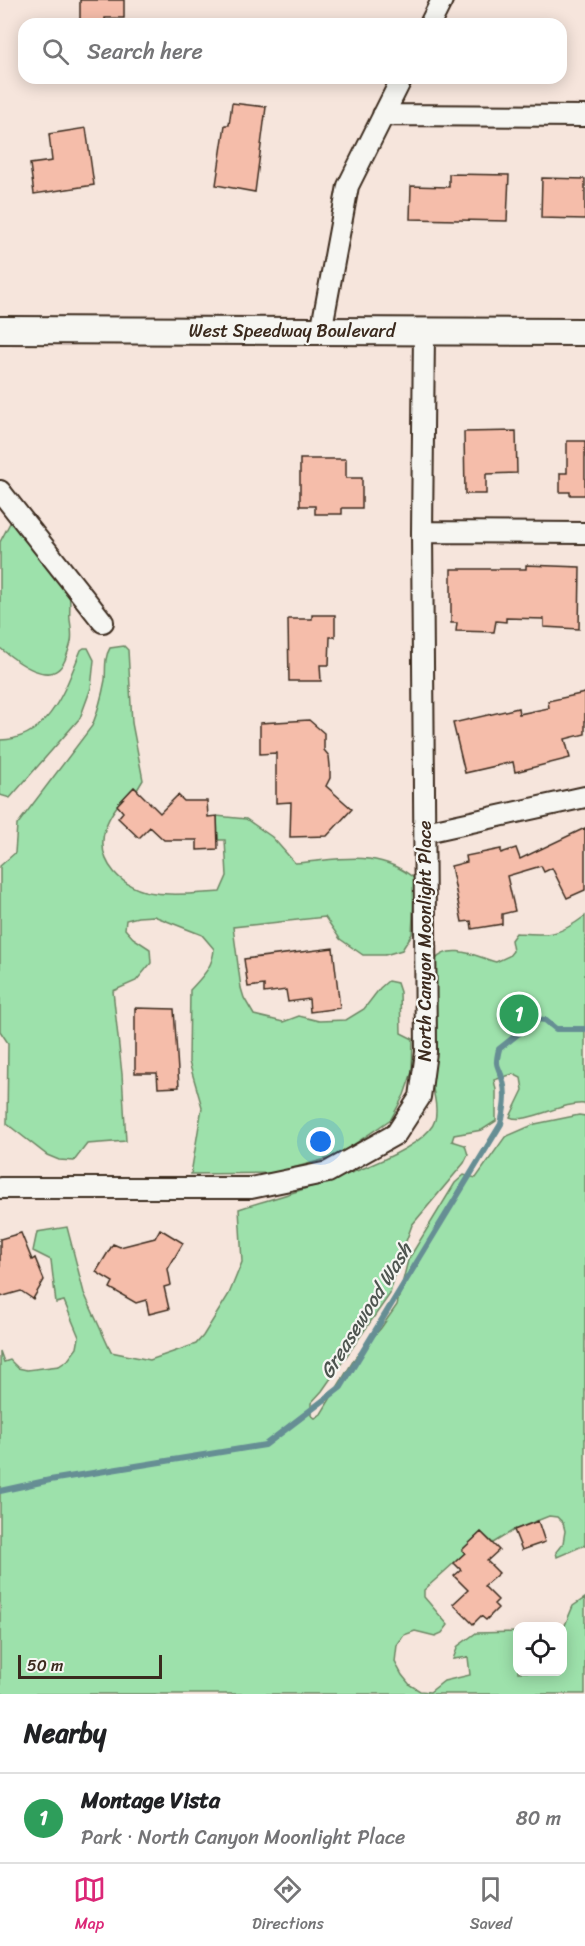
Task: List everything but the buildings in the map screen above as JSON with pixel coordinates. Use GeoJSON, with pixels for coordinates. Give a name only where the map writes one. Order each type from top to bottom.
{"type":"FeatureCollection","features":[{"type":"Feature","properties":{"kind":"main road","name":"West Speedway Boulevard"},"geometry":{"type":"LineString","coordinates":[[0,330],[585,332]]}},
{"type":"Feature","properties":{"kind":"street"},"geometry":{"type":"LineString","coordinates":[[433,18],[442,0]]}},
{"type":"Feature","properties":{"kind":"street"},"geometry":{"type":"LineString","coordinates":[[321,332],[348,186],[399,84]]}},
{"type":"Feature","properties":{"kind":"street"},"geometry":{"type":"LineString","coordinates":[[383,116],[585,117]]}},
{"type":"Feature","properties":{"kind":"street","name":"North Canyon Moonlight Place"},"geometry":{"type":"LineString","coordinates":[[0,1188],[251,1188],[328,1172],[396,1134],[420,1097],[426,1052],[422,532],[424,332]]}},
{"type":"Feature","properties":{"kind":"street"},"geometry":{"type":"LineString","coordinates":[[0,491],[103,622]]}},
{"type":"Feature","properties":{"kind":"street"},"geometry":{"type":"LineString","coordinates":[[422,532],[585,533]]}},
{"type":"Feature","properties":{"kind":"street"},"geometry":{"type":"LineString","coordinates":[[426,832],[585,797]]}},
{"type":"Feature","properties":{"kind":"green space"},"geometry":{"type":"Polygon","coordinates":[[[11,521],[52,566],[69,593],[72,636],[65,660],[59,669],[52,673],[34,670],[15,660],[0,648],[0,542],[11,521]]]}},
{"type":"Feature","properties":{"kind":"green space"},"geometry":{"type":"Polygon","coordinates":[[[124,646],[128,650],[132,723],[143,780],[137,790],[134,787],[117,806],[105,829],[104,852],[108,863],[122,880],[143,891],[155,893],[220,892],[227,876],[225,840],[218,840],[217,816],[246,819],[272,837],[295,863],[358,858],[373,860],[401,869],[415,879],[412,934],[402,950],[385,955],[363,955],[340,939],[325,917],[233,927],[241,988],[254,1015],[283,1022],[299,1016],[319,1021],[346,1020],[364,1009],[388,981],[397,983],[400,992],[401,1033],[413,1039],[412,1072],[404,1095],[391,1119],[337,1156],[274,1173],[191,1174],[202,1107],[189,1062],[190,990],[209,966],[214,949],[202,935],[154,916],[126,920],[125,929],[133,938],[150,949],[151,963],[136,981],[113,991],[126,1141],[87,1144],[74,1161],[59,1160],[47,1155],[7,1124],[8,1043],[0,1031],[0,866],[15,853],[17,825],[92,726],[104,686],[108,652],[110,648],[124,646]]]}},
{"type":"Feature","properties":{"kind":"green space"},"geometry":{"type":"Polygon","coordinates":[[[88,648],[94,660],[91,688],[80,718],[10,798],[0,795],[0,740],[32,731],[43,721],[62,695],[81,650],[88,648]]]}},
{"type":"Feature","properties":{"kind":"green space"},"geometry":{"type":"Polygon","coordinates":[[[585,916],[585,1104],[566,1106],[517,1119],[510,1117],[523,1090],[521,1078],[513,1074],[494,1080],[496,1121],[482,1130],[454,1135],[452,1141],[465,1145],[468,1155],[464,1163],[412,1225],[397,1266],[390,1294],[322,1391],[311,1403],[311,1415],[315,1418],[321,1414],[355,1358],[397,1305],[408,1260],[455,1183],[464,1175],[476,1178],[505,1137],[535,1124],[579,1115],[585,1116],[585,1545],[557,1557],[556,1552],[563,1543],[565,1531],[563,1523],[557,1517],[549,1516],[514,1530],[493,1543],[481,1532],[462,1550],[465,1553],[424,1590],[424,1597],[448,1625],[442,1633],[435,1636],[415,1631],[404,1635],[397,1645],[395,1662],[410,1685],[420,1691],[430,1692],[444,1681],[470,1675],[468,1657],[453,1659],[458,1646],[476,1633],[513,1632],[513,1676],[567,1676],[566,1622],[573,1606],[585,1598],[585,1694],[0,1694],[0,1351],[4,1362],[10,1360],[18,1368],[27,1370],[59,1366],[68,1360],[77,1348],[79,1337],[64,1301],[56,1303],[51,1260],[33,1251],[37,1232],[67,1227],[84,1293],[111,1352],[150,1360],[196,1344],[229,1294],[242,1262],[239,1209],[378,1162],[405,1149],[425,1134],[435,1120],[432,1079],[435,960],[448,952],[456,951],[496,962],[509,956],[513,951],[511,940],[516,933],[552,933],[567,928],[585,916]]]}},
{"type":"Feature","properties":{"kind":"waterway","name":"Greasewood Wash"},"geometry":{"type":"LineString","coordinates":[[0,1491],[50,1480],[265,1445],[341,1387],[501,1124],[505,1092],[497,1064],[499,1049],[537,1019],[545,1020],[556,1029],[585,1029]]}},
{"type":"Feature","properties":{"kind":"place","name":"Montage Vista"},"geometry":{"type":"Point","coordinates":[519,1014]}}]}
